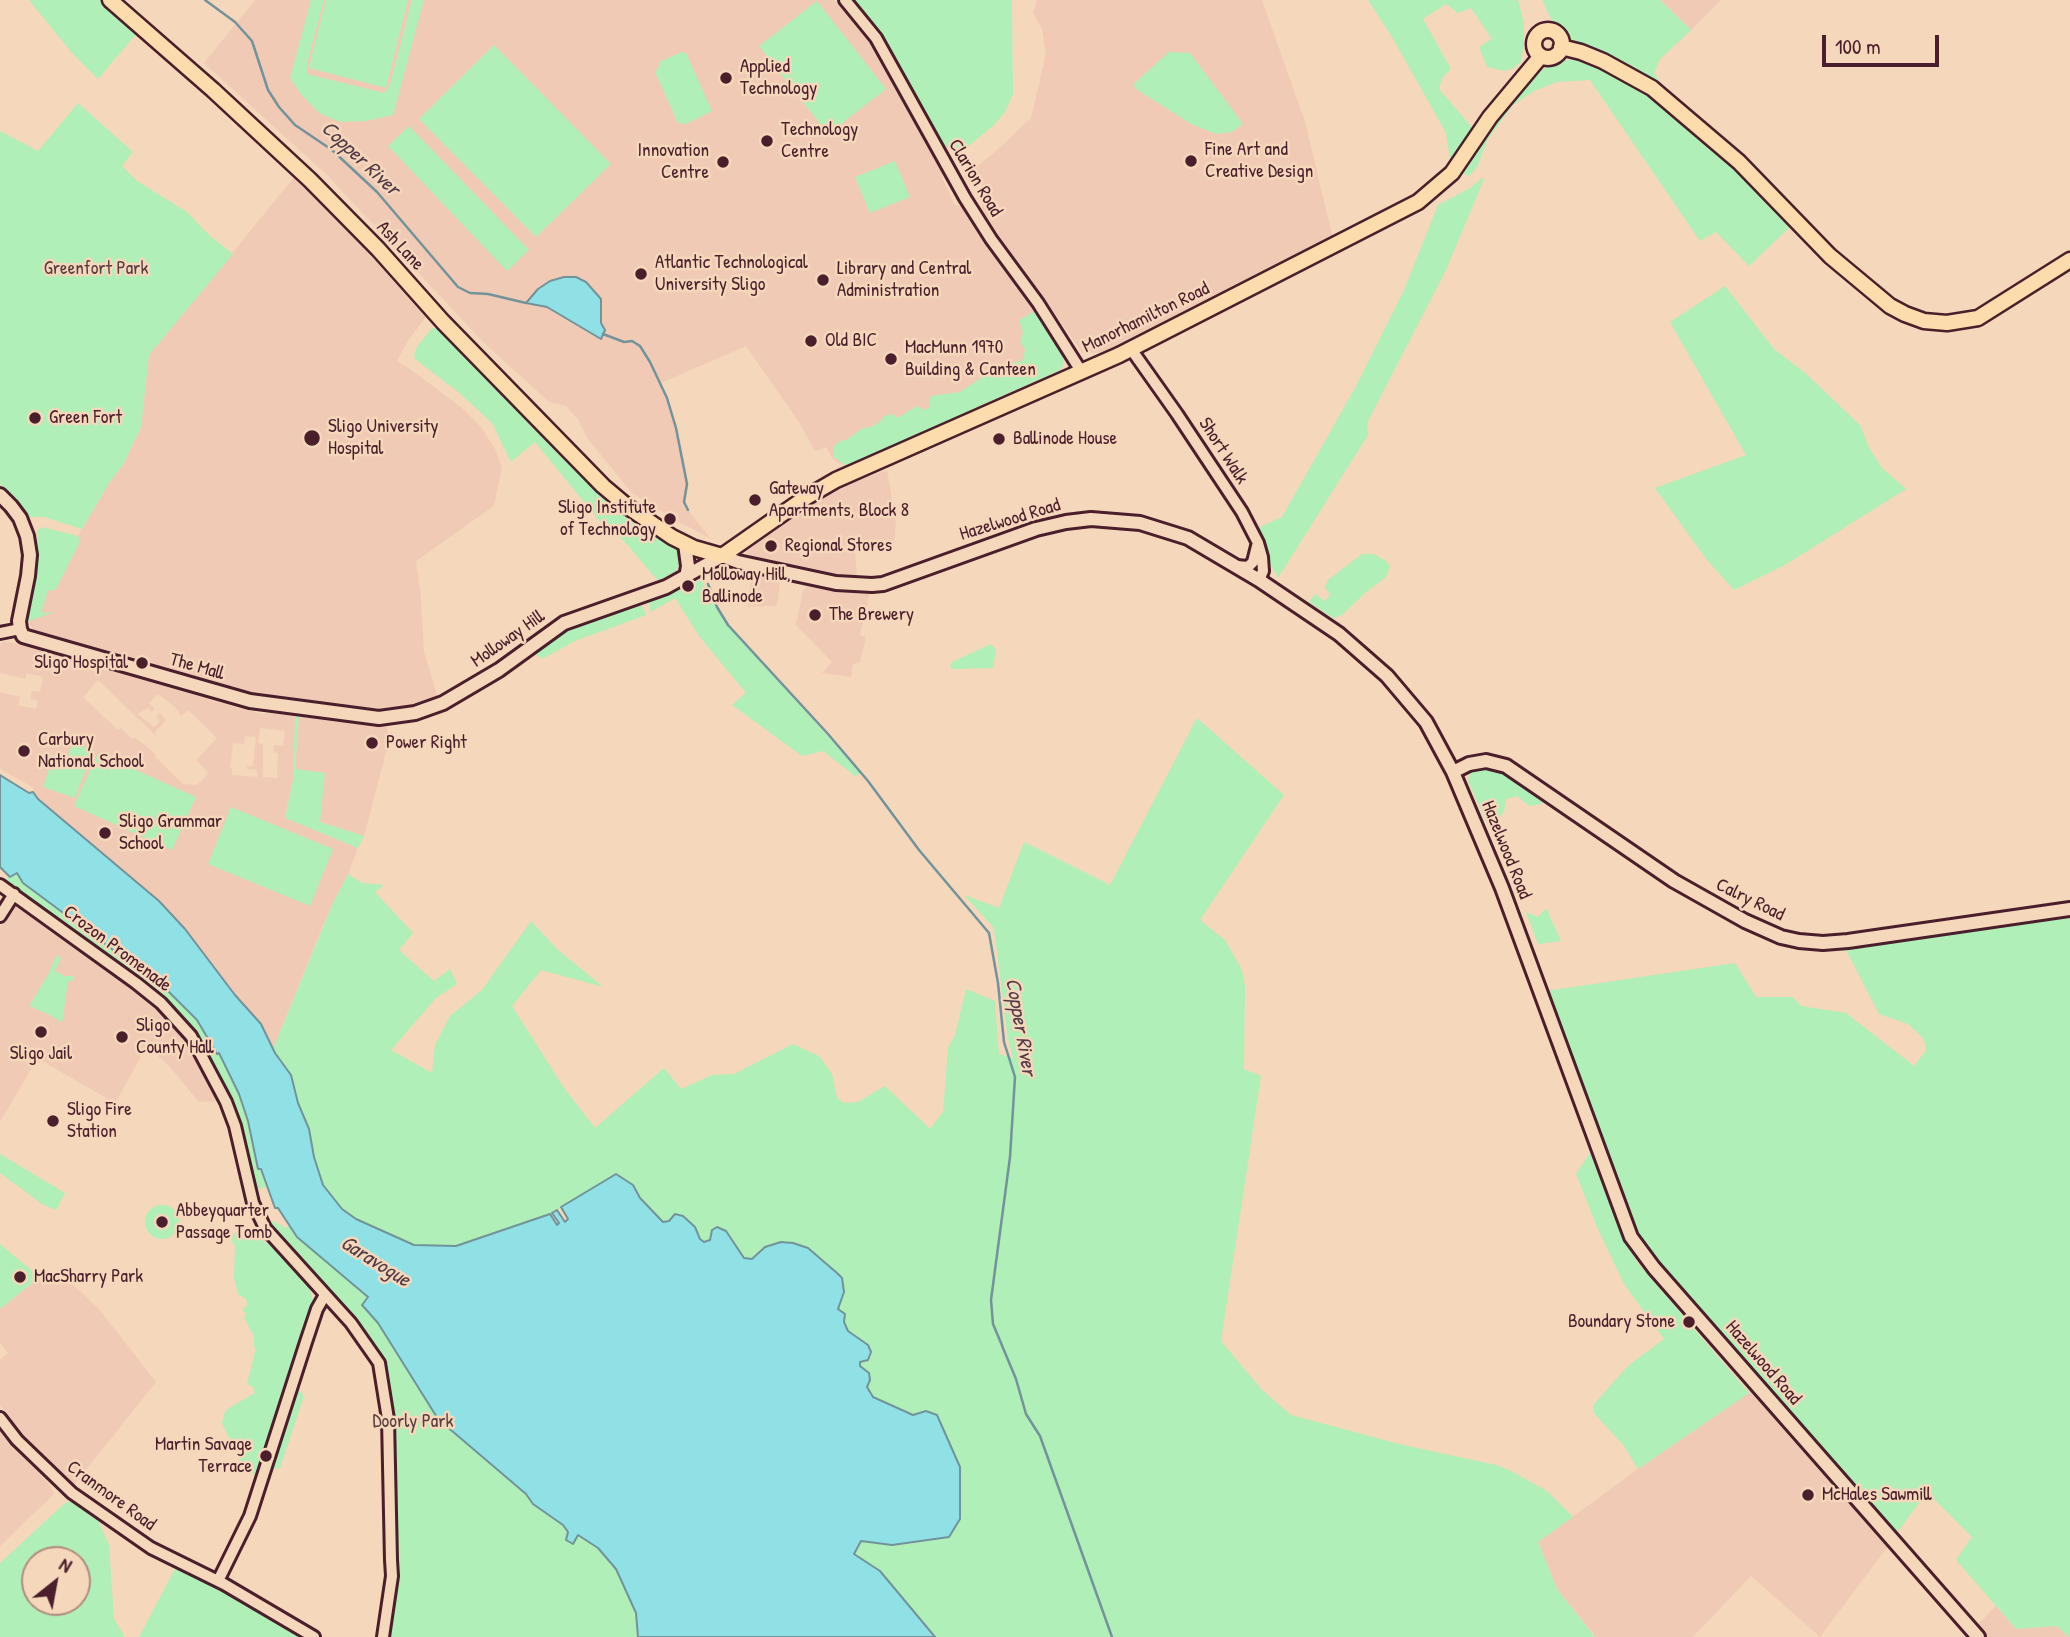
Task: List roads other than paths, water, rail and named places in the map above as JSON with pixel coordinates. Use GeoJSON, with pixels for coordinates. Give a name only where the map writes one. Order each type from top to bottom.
{"type":"FeatureCollection","features":[{"type":"Feature","properties":{"kind":"highway","name":"Ash Lane"},"geometry":{"type":"LineString","coordinates":[[110,0],[204,81],[310,180],[581,465],[620,500],[654,525],[685,544],[722,556]]}},
{"type":"Feature","properties":{"kind":"highway"},"geometry":{"type":"LineString","coordinates":[[1543,31],[1556,33],[1561,39],[1561,47],[1553,57],[1541,56],[1535,49],[1534,41],[1543,31]]}},
{"type":"Feature","properties":{"kind":"highway"},"geometry":{"type":"LineString","coordinates":[[1561,47],[1603,61],[1652,88],[1739,162],[1800,227],[1839,263],[1889,306],[1905,314],[1924,321],[1947,323],[1978,318],[2070,260]]}},
{"type":"Feature","properties":{"kind":"highway","name":"Manorhamilton Road"},"geometry":{"type":"LineString","coordinates":[[722,556],[800,501],[836,480],[1131,349],[1418,202],[1452,173],[1490,117],[1541,56]]}},
{"type":"Feature","properties":{"kind":"highway","name":"Ash Lane"},"geometry":{"type":"LineString","coordinates":[[654,525],[702,544],[707,550]]}},
{"type":"Feature","properties":{"kind":"main road"},"geometry":{"type":"LineString","coordinates":[[0,495],[11,506],[27,536],[30,555],[20,629]]}},
{"type":"Feature","properties":{"kind":"main road","name":"Hazelwood Road"},"geometry":{"type":"LineString","coordinates":[[722,556],[738,562],[836,583],[872,585],[883,584],[1036,529],[1066,522],[1103,519],[1140,523],[1188,538],[1259,580],[1339,634],[1387,676],[1426,722],[1453,772],[1502,888],[1631,1237],[1654,1268],[1978,1637]]}},
{"type":"Feature","properties":{"kind":"main road"},"geometry":{"type":"LineString","coordinates":[[685,544],[688,566],[686,578]]}},
{"type":"Feature","properties":{"kind":"main road","name":"Molloway Hill"},"geometry":{"type":"LineString","coordinates":[[392,717],[429,709],[456,697],[564,623],[640,598],[686,578],[722,556]]}},
{"type":"Feature","properties":{"kind":"main road","name":"The Mall"},"geometry":{"type":"LineString","coordinates":[[20,629],[23,636],[31,640],[250,701],[365,717],[392,717]]}},
{"type":"Feature","properties":{"kind":"main road","name":"Calry Road"},"geometry":{"type":"LineString","coordinates":[[1453,772],[1469,764],[1486,761],[1506,766],[1674,881],[1745,921],[1790,939],[1816,943],[1848,941],[2070,909]]}},
{"type":"Feature","properties":{"kind":"street","name":"Clarion Road"},"geometry":{"type":"LineString","coordinates":[[845,0],[876,38],[965,198],[1082,371]]}},
{"type":"Feature","properties":{"kind":"street","name":"Short Walk"},"geometry":{"type":"LineString","coordinates":[[1131,349],[1242,512],[1258,543],[1264,566],[1259,580]]}},
{"type":"Feature","properties":{"kind":"street"},"geometry":{"type":"LineString","coordinates":[[1236,566],[1248,567],[1253,562],[1258,543]]}},
{"type":"Feature","properties":{"kind":"street"},"geometry":{"type":"LineString","coordinates":[[0,633],[20,629]]}},
{"type":"Feature","properties":{"kind":"street","name":"Crozon Promenade"},"geometry":{"type":"LineString","coordinates":[[0,885],[160,1003],[191,1036],[226,1102],[237,1134],[253,1203],[265,1228],[325,1295]]}},
{"type":"Feature","properties":{"kind":"street"},"geometry":{"type":"LineString","coordinates":[[0,916],[14,894]]}},
{"type":"Feature","properties":{"kind":"street"},"geometry":{"type":"LineString","coordinates":[[314,1637],[218,1581],[250,1516],[315,1313],[325,1295],[351,1322],[379,1363],[386,1396],[391,1576],[383,1637]]}},
{"type":"Feature","properties":{"kind":"street","name":"Cranmore Road"},"geometry":{"type":"LineString","coordinates":[[0,1418],[17,1440],[69,1491],[151,1548],[218,1581]]}},
{"type":"Feature","properties":{"kind":"water"},"geometry":{"type":"Polygon","coordinates":[[[576,277],[586,282],[601,299],[601,323],[605,330],[601,339],[547,307],[526,303],[538,289],[550,281],[576,277]]]}},
{"type":"Feature","properties":{"kind":"water","name":"Garavogue"},"geometry":{"type":"Polygon","coordinates":[[[0,775],[29,793],[33,792],[159,901],[185,929],[235,995],[261,1024],[275,1053],[291,1075],[298,1103],[309,1129],[323,1185],[342,1209],[356,1219],[414,1245],[456,1246],[550,1214],[557,1225],[559,1223],[552,1213],[557,1210],[565,1222],[568,1219],[561,1207],[616,1174],[633,1185],[640,1198],[663,1222],[669,1221],[675,1214],[683,1216],[695,1227],[704,1242],[710,1240],[712,1230],[717,1227],[726,1231],[744,1258],[752,1259],[765,1247],[781,1242],[793,1243],[808,1248],[837,1273],[842,1278],[844,1292],[838,1309],[845,1314],[844,1322],[848,1331],[868,1345],[871,1352],[868,1360],[860,1362],[860,1366],[869,1373],[867,1387],[873,1397],[913,1415],[926,1411],[937,1415],[960,1467],[960,1519],[949,1537],[892,1545],[861,1541],[854,1554],[880,1571],[935,1637],[638,1637],[636,1613],[616,1569],[598,1548],[578,1535],[573,1544],[566,1540],[568,1532],[563,1525],[533,1504],[526,1494],[438,1419],[378,1323],[362,1305],[368,1297],[297,1237],[278,1208],[275,1208],[261,1169],[258,1169],[239,1094],[219,1053],[217,1054],[197,1020],[167,990],[23,883],[17,873],[10,877],[0,867],[0,775]]]}},
{"type":"Feature","properties":{"kind":"waterway","name":"Copper River"},"geometry":{"type":"LineString","coordinates":[[205,0],[235,22],[252,41],[268,90],[279,107],[295,125],[332,150],[377,192],[458,287],[470,293],[488,294],[526,303]]}},
{"type":"Feature","properties":{"kind":"waterway","name":"Copper River"},"geometry":{"type":"LineString","coordinates":[[603,334],[624,342],[632,341],[640,346],[650,362],[667,398],[676,428],[687,484],[684,502],[688,510]]}},
{"type":"Feature","properties":{"kind":"waterway","name":"Copper River"},"geometry":{"type":"LineString","coordinates":[[708,584],[728,625],[868,781],[919,850],[989,933],[1004,1042],[1015,1077],[1010,1157],[991,1300],[993,1324],[1016,1379],[1026,1414],[1040,1436],[1112,1637]]}},
{"type":"Feature","properties":{"kind":"place","name":"Applied Technology"},"geometry":{"type":"Point","coordinates":[726,78]}},
{"type":"Feature","properties":{"kind":"place","name":"Technology Centre"},"geometry":{"type":"Point","coordinates":[767,141]}},
{"type":"Feature","properties":{"kind":"place","name":"Fine Art and Creative Design"},"geometry":{"type":"Point","coordinates":[1191,161]}},
{"type":"Feature","properties":{"kind":"place","name":"Innovation Centre"},"geometry":{"type":"Point","coordinates":[723,162]}},
{"type":"Feature","properties":{"kind":"place","name":"Atlantic Technological University Sligo"},"geometry":{"type":"Point","coordinates":[641,274]}},
{"type":"Feature","properties":{"kind":"place","name":"Library and Central Administration"},"geometry":{"type":"Point","coordinates":[823,280]}},
{"type":"Feature","properties":{"kind":"place","name":"Old BIC"},"geometry":{"type":"Point","coordinates":[811,341]}},
{"type":"Feature","properties":{"kind":"place","name":"MacMunn 1970 Building & Canteen"},"geometry":{"type":"Point","coordinates":[891,359]}},
{"type":"Feature","properties":{"kind":"place","name":"Green Fort"},"geometry":{"type":"Point","coordinates":[35,418]}},
{"type":"Feature","properties":{"kind":"place","name":"Sligo University Hospital"},"geometry":{"type":"Point","coordinates":[312,438]}},
{"type":"Feature","properties":{"kind":"place","name":"Ballinode House"},"geometry":{"type":"Point","coordinates":[999,439]}},
{"type":"Feature","properties":{"kind":"place","name":"Gateway Apartments, Block 8"},"geometry":{"type":"Point","coordinates":[755,500]}},
{"type":"Feature","properties":{"kind":"place","name":"Sligo Institute of Technology"},"geometry":{"type":"Point","coordinates":[670,519]}},
{"type":"Feature","properties":{"kind":"place","name":"Regional Stores"},"geometry":{"type":"Point","coordinates":[771,546]}},
{"type":"Feature","properties":{"kind":"place","name":"Molloway Hill, Ballinode"},"geometry":{"type":"Point","coordinates":[688,586]}},
{"type":"Feature","properties":{"kind":"place","name":"The Brewery"},"geometry":{"type":"Point","coordinates":[815,615]}},
{"type":"Feature","properties":{"kind":"place","name":"Sligo Hospital"},"geometry":{"type":"Point","coordinates":[142,663]}},
{"type":"Feature","properties":{"kind":"place","name":"Power Right"},"geometry":{"type":"Point","coordinates":[372,743]}},
{"type":"Feature","properties":{"kind":"place","name":"Carbury National School"},"geometry":{"type":"Point","coordinates":[24,751]}},
{"type":"Feature","properties":{"kind":"place","name":"Sligo Grammar School"},"geometry":{"type":"Point","coordinates":[105,833]}},
{"type":"Feature","properties":{"kind":"place","name":"Sligo Jail"},"geometry":{"type":"Point","coordinates":[41,1032]}},
{"type":"Feature","properties":{"kind":"place","name":"Sligo County Hall"},"geometry":{"type":"Point","coordinates":[122,1037]}},
{"type":"Feature","properties":{"kind":"place","name":"Sligo Fire Station"},"geometry":{"type":"Point","coordinates":[53,1121]}},
{"type":"Feature","properties":{"kind":"place","name":"Abbeyquarter Passage Tomb"},"geometry":{"type":"Point","coordinates":[162,1222]}},
{"type":"Feature","properties":{"kind":"place","name":"MacSharry Park"},"geometry":{"type":"Point","coordinates":[20,1277]}},
{"type":"Feature","properties":{"kind":"place","name":"Boundary Stone"},"geometry":{"type":"Point","coordinates":[1689,1322]}},
{"type":"Feature","properties":{"kind":"place","name":"Martin Savage Terrace"},"geometry":{"type":"Point","coordinates":[266,1456]}},
{"type":"Feature","properties":{"kind":"place","name":"McHales Sawmill"},"geometry":{"type":"Point","coordinates":[1808,1495]}},
{"type":"Feature","properties":{"kind":"park label","name":"Greenfort Park"},"geometry":{"type":"Point","coordinates":[96,269]}},
{"type":"Feature","properties":{"kind":"park label","name":"Doorly Park"},"geometry":{"type":"Point","coordinates":[413,1422]}}]}
